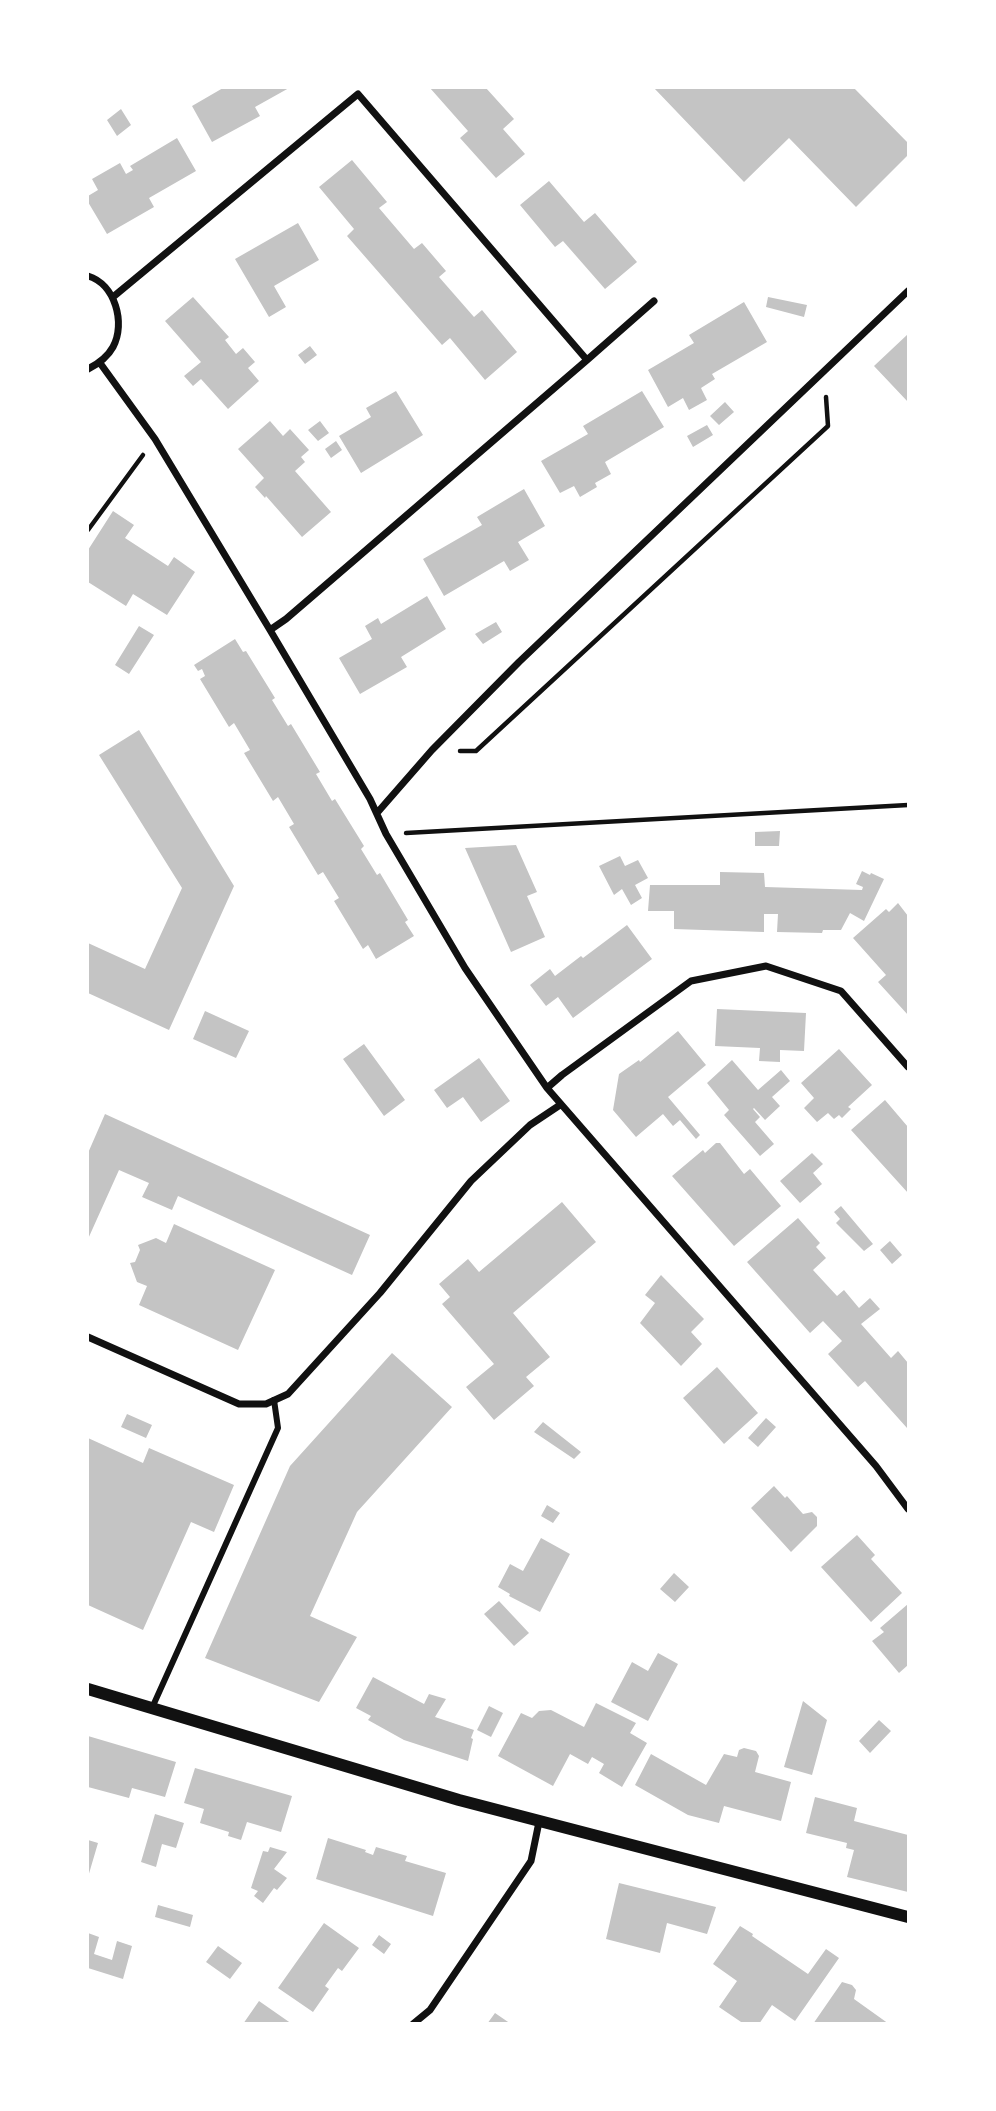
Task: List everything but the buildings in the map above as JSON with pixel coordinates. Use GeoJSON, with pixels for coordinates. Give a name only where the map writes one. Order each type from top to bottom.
{"type":"FeatureCollection","features":[{"type":"Feature","properties":{"kind":"street"},"geometry":{"type":"LineString","coordinates":[[113,297],[360,91],[587,360]]}},
{"type":"Feature","properties":{"kind":"street"},"geometry":{"type":"LineString","coordinates":[[88,276],[96,278],[113,297],[120,321],[114,346],[100,363],[88,369]]}},
{"type":"Feature","properties":{"kind":"street"},"geometry":{"type":"LineString","coordinates":[[377,813],[432,750],[519,662],[908,291]]}},
{"type":"Feature","properties":{"kind":"street"},"geometry":{"type":"LineString","coordinates":[[270,630],[654,301]]}},
{"type":"Feature","properties":{"kind":"street"},"geometry":{"type":"LineString","coordinates":[[100,363],[155,439],[270,630],[465,968],[547,1088],[876,1466],[908,1508]]}},
{"type":"Feature","properties":{"kind":"street"},"geometry":{"type":"LineString","coordinates":[[547,1088],[691,981],[766,966],[841,991],[908,1067]]}},
{"type":"Feature","properties":{"kind":"street"},"geometry":{"type":"LineString","coordinates":[[88,1337],[239,1404],[266,1404],[288,1394],[380,1293],[471,1181],[530,1125],[560,1105]]}},
{"type":"Feature","properties":{"kind":"street"},"geometry":{"type":"LineString","coordinates":[[152,1708],[278,1428],[274,1400]]}},
{"type":"Feature","properties":{"kind":"street"},"geometry":{"type":"LineString","coordinates":[[88,1689],[459,1800],[908,1917]]}},
{"type":"Feature","properties":{"kind":"street"},"geometry":{"type":"LineString","coordinates":[[413,2024],[430,2010],[531,1860],[539,1822]]}},
{"type":"Feature","properties":{"kind":"path"},"geometry":{"type":"LineString","coordinates":[[432,750],[476,751],[828,426],[824,372]]}},
{"type":"Feature","properties":{"kind":"path"},"geometry":{"type":"LineString","coordinates":[[88,530],[155,439]]}},
{"type":"Feature","properties":{"kind":"path"},"geometry":{"type":"LineString","coordinates":[[386,834],[908,805]]}}]}
